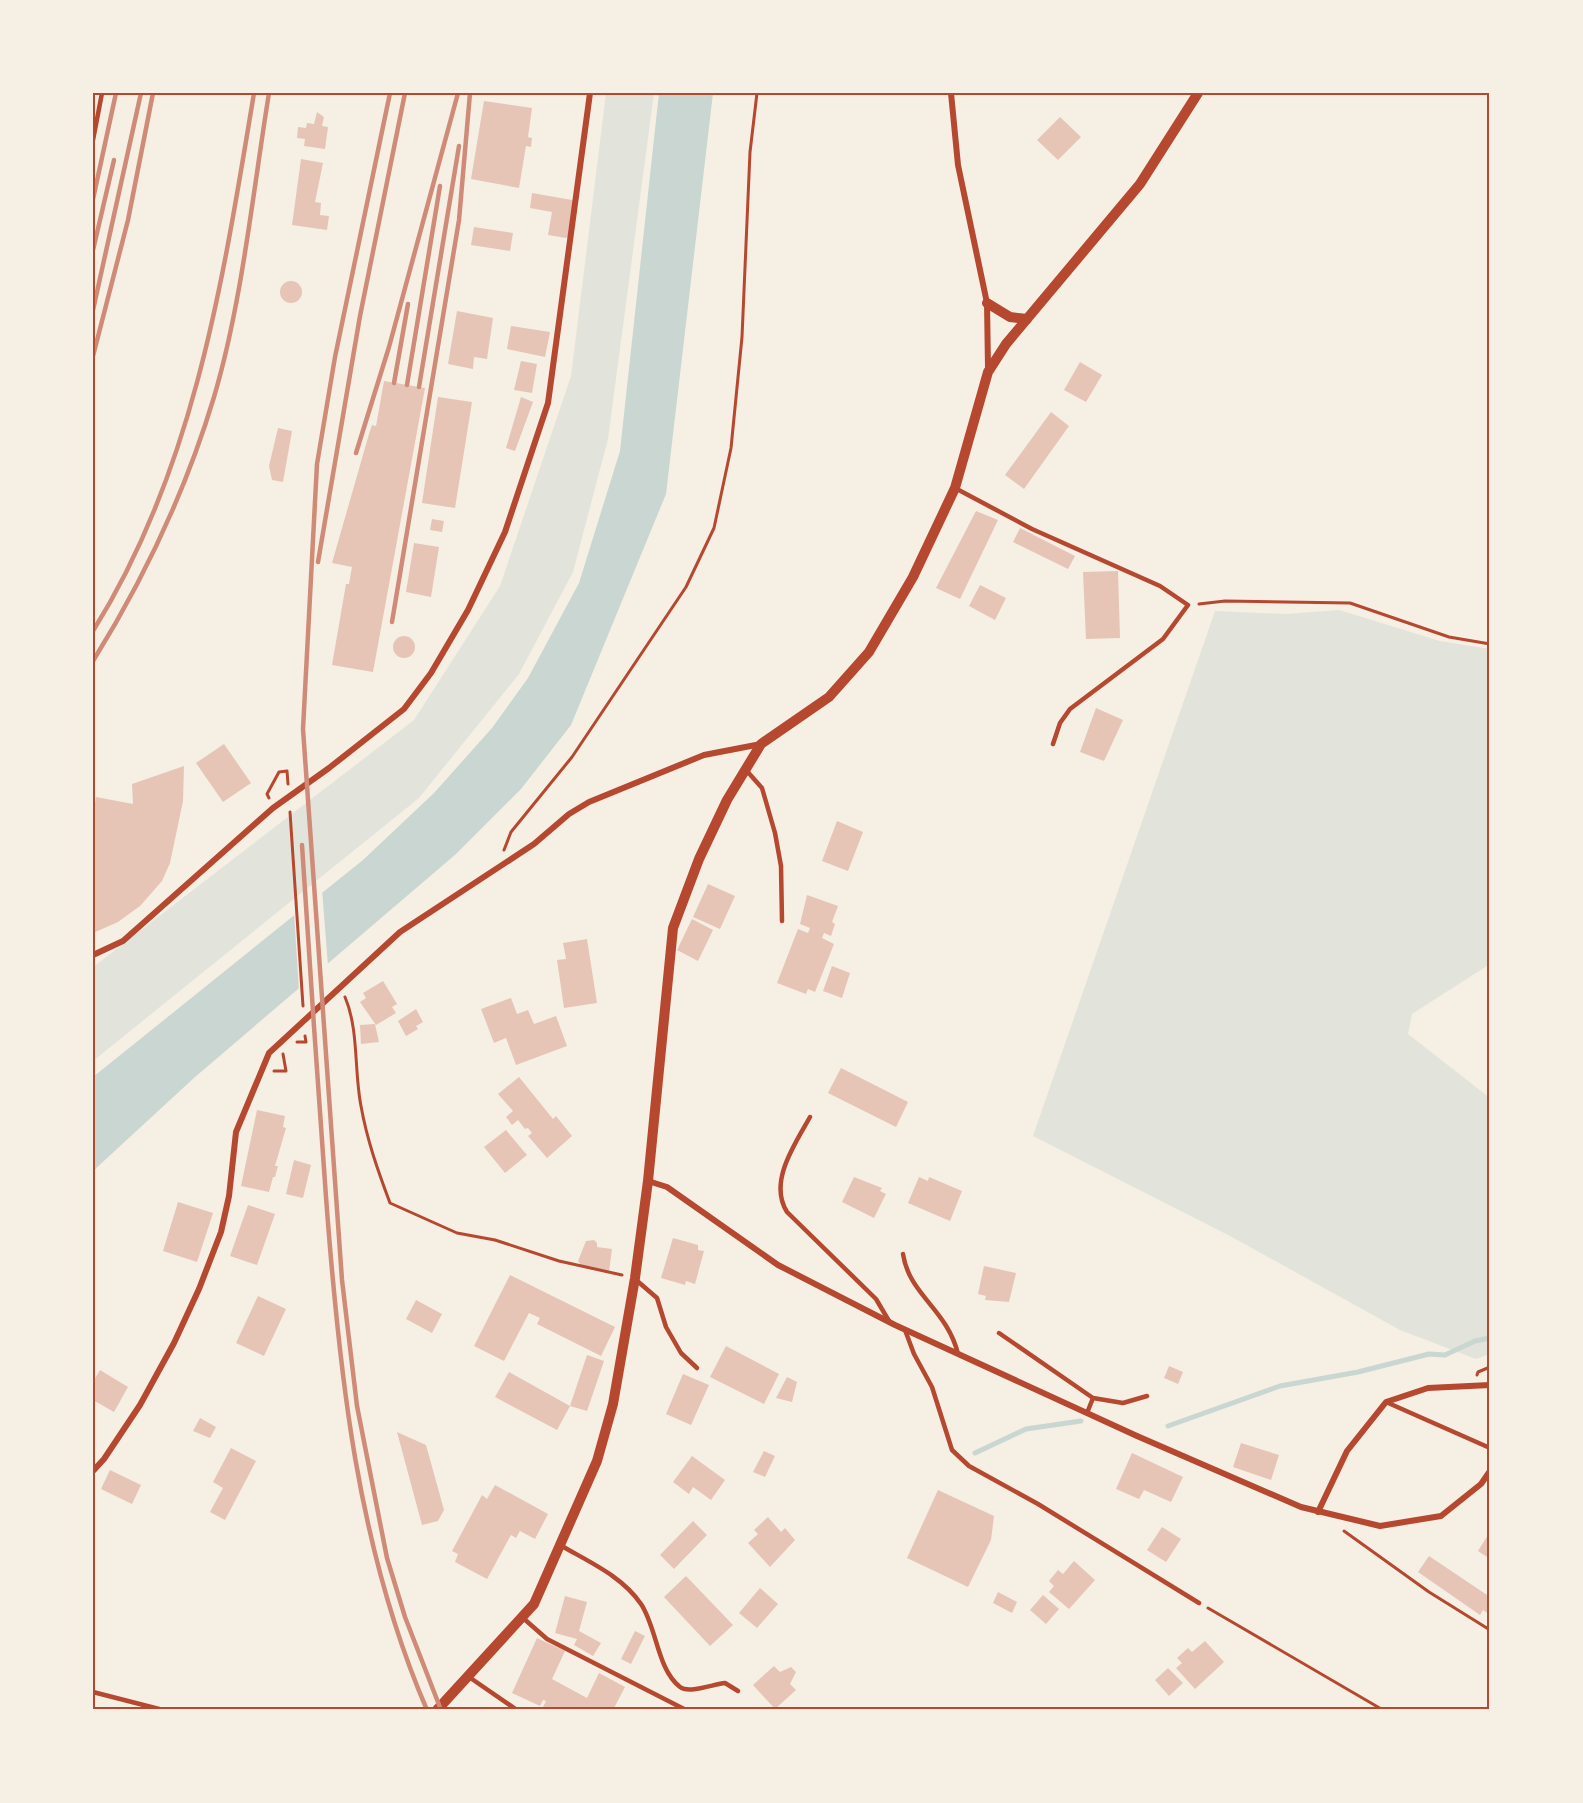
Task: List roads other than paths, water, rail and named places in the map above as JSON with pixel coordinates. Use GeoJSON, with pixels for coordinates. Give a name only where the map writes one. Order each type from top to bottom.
{"type":"FeatureCollection","features":[{"type":"Feature","properties":{"kind":"street"},"geometry":{"type":"LineString","coordinates":[[93,955],[123,941],[273,808],[329,768],[404,709],[431,673],[468,610],[505,532],[548,404],[590,93]]}},
{"type":"Feature","properties":{"kind":"street"},"geometry":{"type":"LineString","coordinates":[[437,1710],[524,1618],[534,1604],[597,1461],[613,1404],[648,1181],[673,928],[699,859],[727,800],[761,744],[829,697],[869,652],[913,577],[955,488],[988,372],[987,303],[958,165],[951,93]]}},
{"type":"Feature","properties":{"kind":"street"},"geometry":{"type":"LineString","coordinates":[[988,372],[1027,319],[1140,184],[1198,93]]}},
{"type":"Feature","properties":{"kind":"street"},"geometry":{"type":"LineString","coordinates":[[987,303],[1010,317],[1027,319]]}},
{"type":"Feature","properties":{"kind":"street"},"geometry":{"type":"LineString","coordinates":[[93,1470],[104,1459],[140,1405],[174,1343],[199,1289],[221,1232],[229,1196],[236,1132],[269,1053],[400,932],[534,844],[569,814],[589,802],[704,754],[761,744]]}},
{"type":"Feature","properties":{"kind":"street"},"geometry":{"type":"LineString","coordinates":[[648,1181],[667,1187],[778,1265],[905,1330],[1196,1462],[1318,1512],[1380,1526],[1441,1516],[1481,1484],[1490,1472]]}},
{"type":"Feature","properties":{"kind":"street"},"geometry":{"type":"LineString","coordinates":[[1318,1512],[1347,1451],[1386,1402],[1428,1388],[1490,1385]]}},
{"type":"Feature","properties":{"kind":"lane"},"geometry":{"type":"LineString","coordinates":[[93,140],[102,93]]}},
{"type":"Feature","properties":{"kind":"lane"},"geometry":{"type":"LineString","coordinates":[[955,488],[1032,529],[1160,586],[1188,605],[1163,639],[1070,708],[1060,723],[1053,744]]}},
{"type":"Feature","properties":{"kind":"lane"},"geometry":{"type":"LineString","coordinates":[[745,769],[762,788],[775,833],[782,866],[782,921]]}},
{"type":"Feature","properties":{"kind":"lane"},"geometry":{"type":"LineString","coordinates":[[810,1117],[783,1171],[779,1185],[780,1201],[787,1212],[876,1299],[891,1323]]}},
{"type":"Feature","properties":{"kind":"lane"},"geometry":{"type":"LineString","coordinates":[[903,1254],[905,1272],[945,1321],[954,1337],[958,1354]]}},
{"type":"Feature","properties":{"kind":"lane"},"geometry":{"type":"LineString","coordinates":[[634,1278],[657,1298],[666,1327],[681,1353],[697,1368]]}},
{"type":"Feature","properties":{"kind":"lane"},"geometry":{"type":"LineString","coordinates":[[905,1330],[914,1354],[932,1387],[952,1450],[969,1466],[1038,1504],[1199,1603]]}},
{"type":"Feature","properties":{"kind":"lane"},"geometry":{"type":"LineString","coordinates":[[999,1333],[1093,1398],[1123,1403],[1147,1396]]}},
{"type":"Feature","properties":{"kind":"lane"},"geometry":{"type":"LineString","coordinates":[[1087,1413],[1093,1398]]}},
{"type":"Feature","properties":{"kind":"lane"},"geometry":{"type":"LineString","coordinates":[[1386,1402],[1490,1448]]}},
{"type":"Feature","properties":{"kind":"lane"},"geometry":{"type":"LineString","coordinates":[[560,1545],[615,1576],[641,1604],[665,1667],[680,1687],[688,1690],[725,1683],[738,1691]]}},
{"type":"Feature","properties":{"kind":"lane"},"geometry":{"type":"LineString","coordinates":[[524,1618],[547,1639],[686,1710]]}},
{"type":"Feature","properties":{"kind":"lane"},"geometry":{"type":"LineString","coordinates":[[469,1677],[517,1710]]}},
{"type":"Feature","properties":{"kind":"lane"},"geometry":{"type":"LineString","coordinates":[[93,1692],[163,1710]]}},
{"type":"Feature","properties":{"kind":"waterway"},"geometry":{"type":"LineString","coordinates":[[1168,1426],[1280,1386],[1358,1372],[1429,1354],[1445,1355],[1475,1341],[1490,1338]]}},
{"type":"Feature","properties":{"kind":"waterway"},"geometry":{"type":"LineString","coordinates":[[975,1453],[1026,1429],[1081,1421]]}},
{"type":"Feature","properties":{"kind":"railway"},"geometry":{"type":"LineString","coordinates":[[93,199],[116,93]]}},
{"type":"Feature","properties":{"kind":"railway"},"geometry":{"type":"LineString","coordinates":[[93,310],[141,93]]}},
{"type":"Feature","properties":{"kind":"railway"},"geometry":{"type":"LineString","coordinates":[[93,356],[128,220],[153,93]]}},
{"type":"Feature","properties":{"kind":"railway"},"geometry":{"type":"LineString","coordinates":[[93,631],[128,569],[157,504],[181,438],[216,302],[254,93]]}},
{"type":"Feature","properties":{"kind":"railway"},"geometry":{"type":"LineString","coordinates":[[93,661],[112,630],[162,533],[177,500],[214,397],[232,324],[269,93]]}},
{"type":"Feature","properties":{"kind":"railway"},"geometry":{"type":"LineString","coordinates":[[390,93],[335,357],[317,464],[303,729],[342,1280],[357,1406],[387,1558],[405,1617],[441,1710]]}},
{"type":"Feature","properties":{"kind":"railway"},"geometry":{"type":"LineString","coordinates":[[318,562],[360,316],[405,93]]}},
{"type":"Feature","properties":{"kind":"railway"},"geometry":{"type":"LineString","coordinates":[[356,453],[389,347],[458,93]]}},
{"type":"Feature","properties":{"kind":"railway"},"geometry":{"type":"LineString","coordinates":[[392,622],[459,220],[470,93]]}},
{"type":"Feature","properties":{"kind":"railway"},"geometry":{"type":"LineString","coordinates":[[419,387],[459,146]]}},
{"type":"Feature","properties":{"kind":"railway"},"geometry":{"type":"LineString","coordinates":[[93,250],[114,160]]}},
{"type":"Feature","properties":{"kind":"railway"},"geometry":{"type":"LineString","coordinates":[[407,385],[440,186]]}},
{"type":"Feature","properties":{"kind":"railway"},"geometry":{"type":"LineString","coordinates":[[394,383],[408,304]]}},
{"type":"Feature","properties":{"kind":"railway"},"geometry":{"type":"LineString","coordinates":[[302,845],[331,1262],[345,1393],[355,1458],[384,1586],[403,1649],[427,1710]]}}]}
